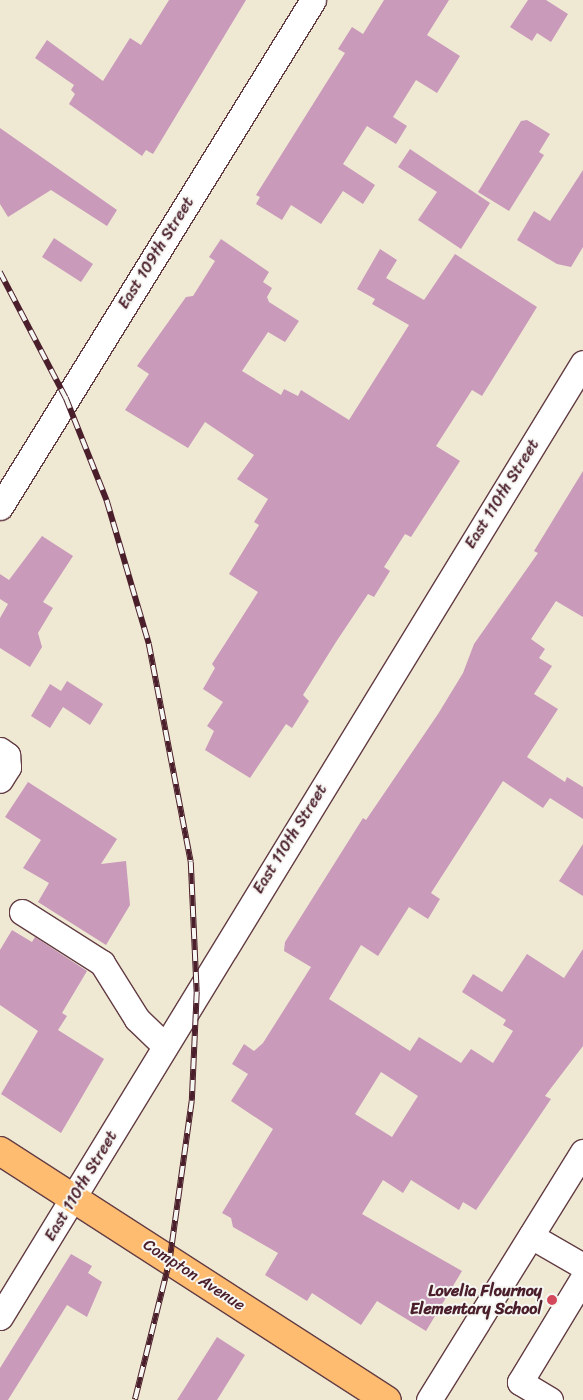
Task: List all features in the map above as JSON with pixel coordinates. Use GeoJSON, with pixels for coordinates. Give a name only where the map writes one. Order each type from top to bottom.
{"type":"FeatureCollection","features":[{"type":"Feature","properties":{"kind":"main road","name":"Compton Avenue"},"geometry":{"type":"LineString","coordinates":[[0,1151],[387,1400]]}},
{"type":"Feature","properties":{"kind":"street","name":"East 109th Street"},"geometry":{"type":"LineString","coordinates":[[0,507],[313,0]]}},
{"type":"Feature","properties":{"kind":"street","name":"East 110th Street"},"geometry":{"type":"LineString","coordinates":[[0,1317],[583,363]]}},
{"type":"Feature","properties":{"kind":"street"},"geometry":{"type":"LineString","coordinates":[[0,750],[7,755],[8,768],[0,780]]}},
{"type":"Feature","properties":{"kind":"street"},"geometry":{"type":"LineString","coordinates":[[22,912],[102,963],[137,1019],[164,1046]]}},
{"type":"Feature","properties":{"kind":"street"},"geometry":{"type":"LineString","coordinates":[[429,1400],[583,1152]]}},
{"type":"Feature","properties":{"kind":"street"},"geometry":{"type":"LineString","coordinates":[[531,1236],[583,1266]]}},
{"type":"Feature","properties":{"kind":"street"},"geometry":{"type":"LineString","coordinates":[[550,1400],[520,1382],[583,1278]]}},
{"type":"Feature","properties":{"kind":"building"},"geometry":{"type":"Polygon","coordinates":[[[169,0],[246,0],[153,154],[146,150],[142,156],[69,104],[75,94],[71,90],[74,85],[35,58],[47,40],[103,81],[130,38],[141,45],[169,0]]]}},
{"type":"Feature","properties":{"kind":"building"},"geometry":{"type":"Polygon","coordinates":[[[384,0],[449,0],[427,35],[460,56],[437,93],[416,80],[393,117],[407,126],[396,144],[367,126],[343,164],[375,185],[363,204],[343,191],[321,224],[291,205],[282,220],[256,204],[260,197],[256,195],[345,53],[338,49],[352,27],[363,34],[384,0]]]}},
{"type":"Feature","properties":{"kind":"building"},"geometry":{"type":"Polygon","coordinates":[[[528,0],[546,0],[568,14],[551,42],[537,33],[532,41],[510,27],[528,0]]]}},
{"type":"Feature","properties":{"kind":"building"},"geometry":{"type":"Polygon","coordinates":[[[527,120],[550,134],[539,152],[544,155],[509,211],[478,192],[521,121],[527,120]]]}},
{"type":"Feature","properties":{"kind":"building"},"geometry":{"type":"Polygon","coordinates":[[[0,128],[117,210],[107,226],[51,190],[8,217],[0,204],[0,128]]]}},
{"type":"Feature","properties":{"kind":"building"},"geometry":{"type":"Polygon","coordinates":[[[410,149],[490,203],[461,249],[418,220],[437,192],[398,167],[410,149]]]}},
{"type":"Feature","properties":{"kind":"building"},"geometry":{"type":"Polygon","coordinates":[[[583,170],[583,247],[571,267],[557,264],[517,240],[534,211],[550,221],[583,170]]]}},
{"type":"Feature","properties":{"kind":"building"},"geometry":{"type":"Polygon","coordinates":[[[54,238],[93,264],[81,282],[42,257],[54,238]]]}},
{"type":"Feature","properties":{"kind":"building"},"geometry":{"type":"Polygon","coordinates":[[[221,239],[269,272],[263,282],[272,288],[267,297],[269,302],[299,321],[285,342],[268,332],[242,371],[281,395],[284,389],[298,396],[301,390],[349,420],[409,325],[372,304],[375,299],[357,289],[380,249],[397,260],[386,278],[424,300],[455,254],[537,307],[482,396],[472,390],[436,446],[460,461],[411,537],[405,534],[384,567],[390,571],[374,597],[368,594],[336,642],[303,695],[309,701],[292,728],[286,724],[250,778],[205,750],[214,731],[207,726],[223,702],[203,689],[215,668],[212,664],[258,592],[229,574],[259,525],[254,522],[268,499],[237,479],[254,455],[205,422],[188,448],[125,410],[149,374],[137,366],[186,297],[193,296],[215,261],[209,257],[221,239]]]}},
{"type":"Feature","properties":{"kind":"building"},"geometry":{"type":"Polygon","coordinates":[[[583,471],[583,617],[556,601],[531,639],[545,649],[539,658],[552,666],[534,694],[558,709],[527,757],[565,782],[567,777],[583,787],[583,819],[550,798],[543,808],[503,781],[431,893],[440,899],[428,919],[409,907],[378,956],[361,945],[329,999],[410,1051],[419,1037],[461,1063],[471,1049],[493,1063],[513,1031],[503,1025],[506,1020],[462,992],[473,974],[502,992],[527,954],[564,978],[583,949],[583,1046],[545,1096],[551,1099],[476,1210],[463,1202],[459,1210],[411,1180],[403,1193],[383,1180],[362,1214],[462,1271],[426,1331],[377,1301],[361,1325],[312,1293],[307,1301],[265,1275],[278,1253],[233,1227],[231,1218],[222,1213],[273,1129],[231,1101],[248,1074],[232,1064],[244,1044],[254,1051],[263,1043],[311,967],[284,951],[285,942],[363,818],[366,820],[438,714],[463,673],[474,644],[538,553],[534,551],[583,471]],[[381,1072],[355,1114],[392,1137],[418,1096],[381,1072]]]}},
{"type":"Feature","properties":{"kind":"building"},"geometry":{"type":"Polygon","coordinates":[[[42,536],[73,556],[43,602],[53,608],[38,633],[42,647],[30,667],[0,648],[0,618],[8,604],[0,599],[0,574],[9,580],[42,536]]]}},
{"type":"Feature","properties":{"kind":"building"},"geometry":{"type":"Polygon","coordinates":[[[67,681],[103,704],[90,725],[63,707],[50,728],[31,716],[50,684],[61,691],[67,681]]]}},
{"type":"Feature","properties":{"kind":"building"},"geometry":{"type":"Polygon","coordinates":[[[28,782],[117,839],[101,864],[126,861],[130,905],[106,945],[38,902],[49,883],[23,868],[41,840],[5,817],[28,782]]]}},
{"type":"Feature","properties":{"kind":"building"},"geometry":{"type":"Polygon","coordinates":[[[583,844],[583,896],[559,881],[583,844]]]}},
{"type":"Feature","properties":{"kind":"building"},"geometry":{"type":"Polygon","coordinates":[[[12,930],[32,942],[35,937],[87,971],[62,1013],[67,1016],[58,1030],[104,1059],[61,1133],[1,1094],[38,1031],[0,1005],[0,950],[12,930]]]}},
{"type":"Feature","properties":{"kind":"building"},"geometry":{"type":"Polygon","coordinates":[[[71,1254],[92,1266],[88,1273],[102,1282],[87,1317],[67,1305],[8,1400],[0,1400],[0,1368],[71,1254]]]}},
{"type":"Feature","properties":{"kind":"building"},"geometry":{"type":"Polygon","coordinates":[[[217,1337],[245,1355],[217,1400],[177,1400],[217,1337]]]}},
{"type":"Feature","properties":{"kind":"railway"},"geometry":{"type":"LineString","coordinates":[[0,272],[66,398],[107,501],[149,644],[191,862],[197,992],[192,1101],[170,1260],[135,1400]]}},
{"type":"Feature","properties":{"kind":"place","name":"Lovelia Flournoy Elementary School"},"geometry":{"type":"Point","coordinates":[552,1300]}}]}
